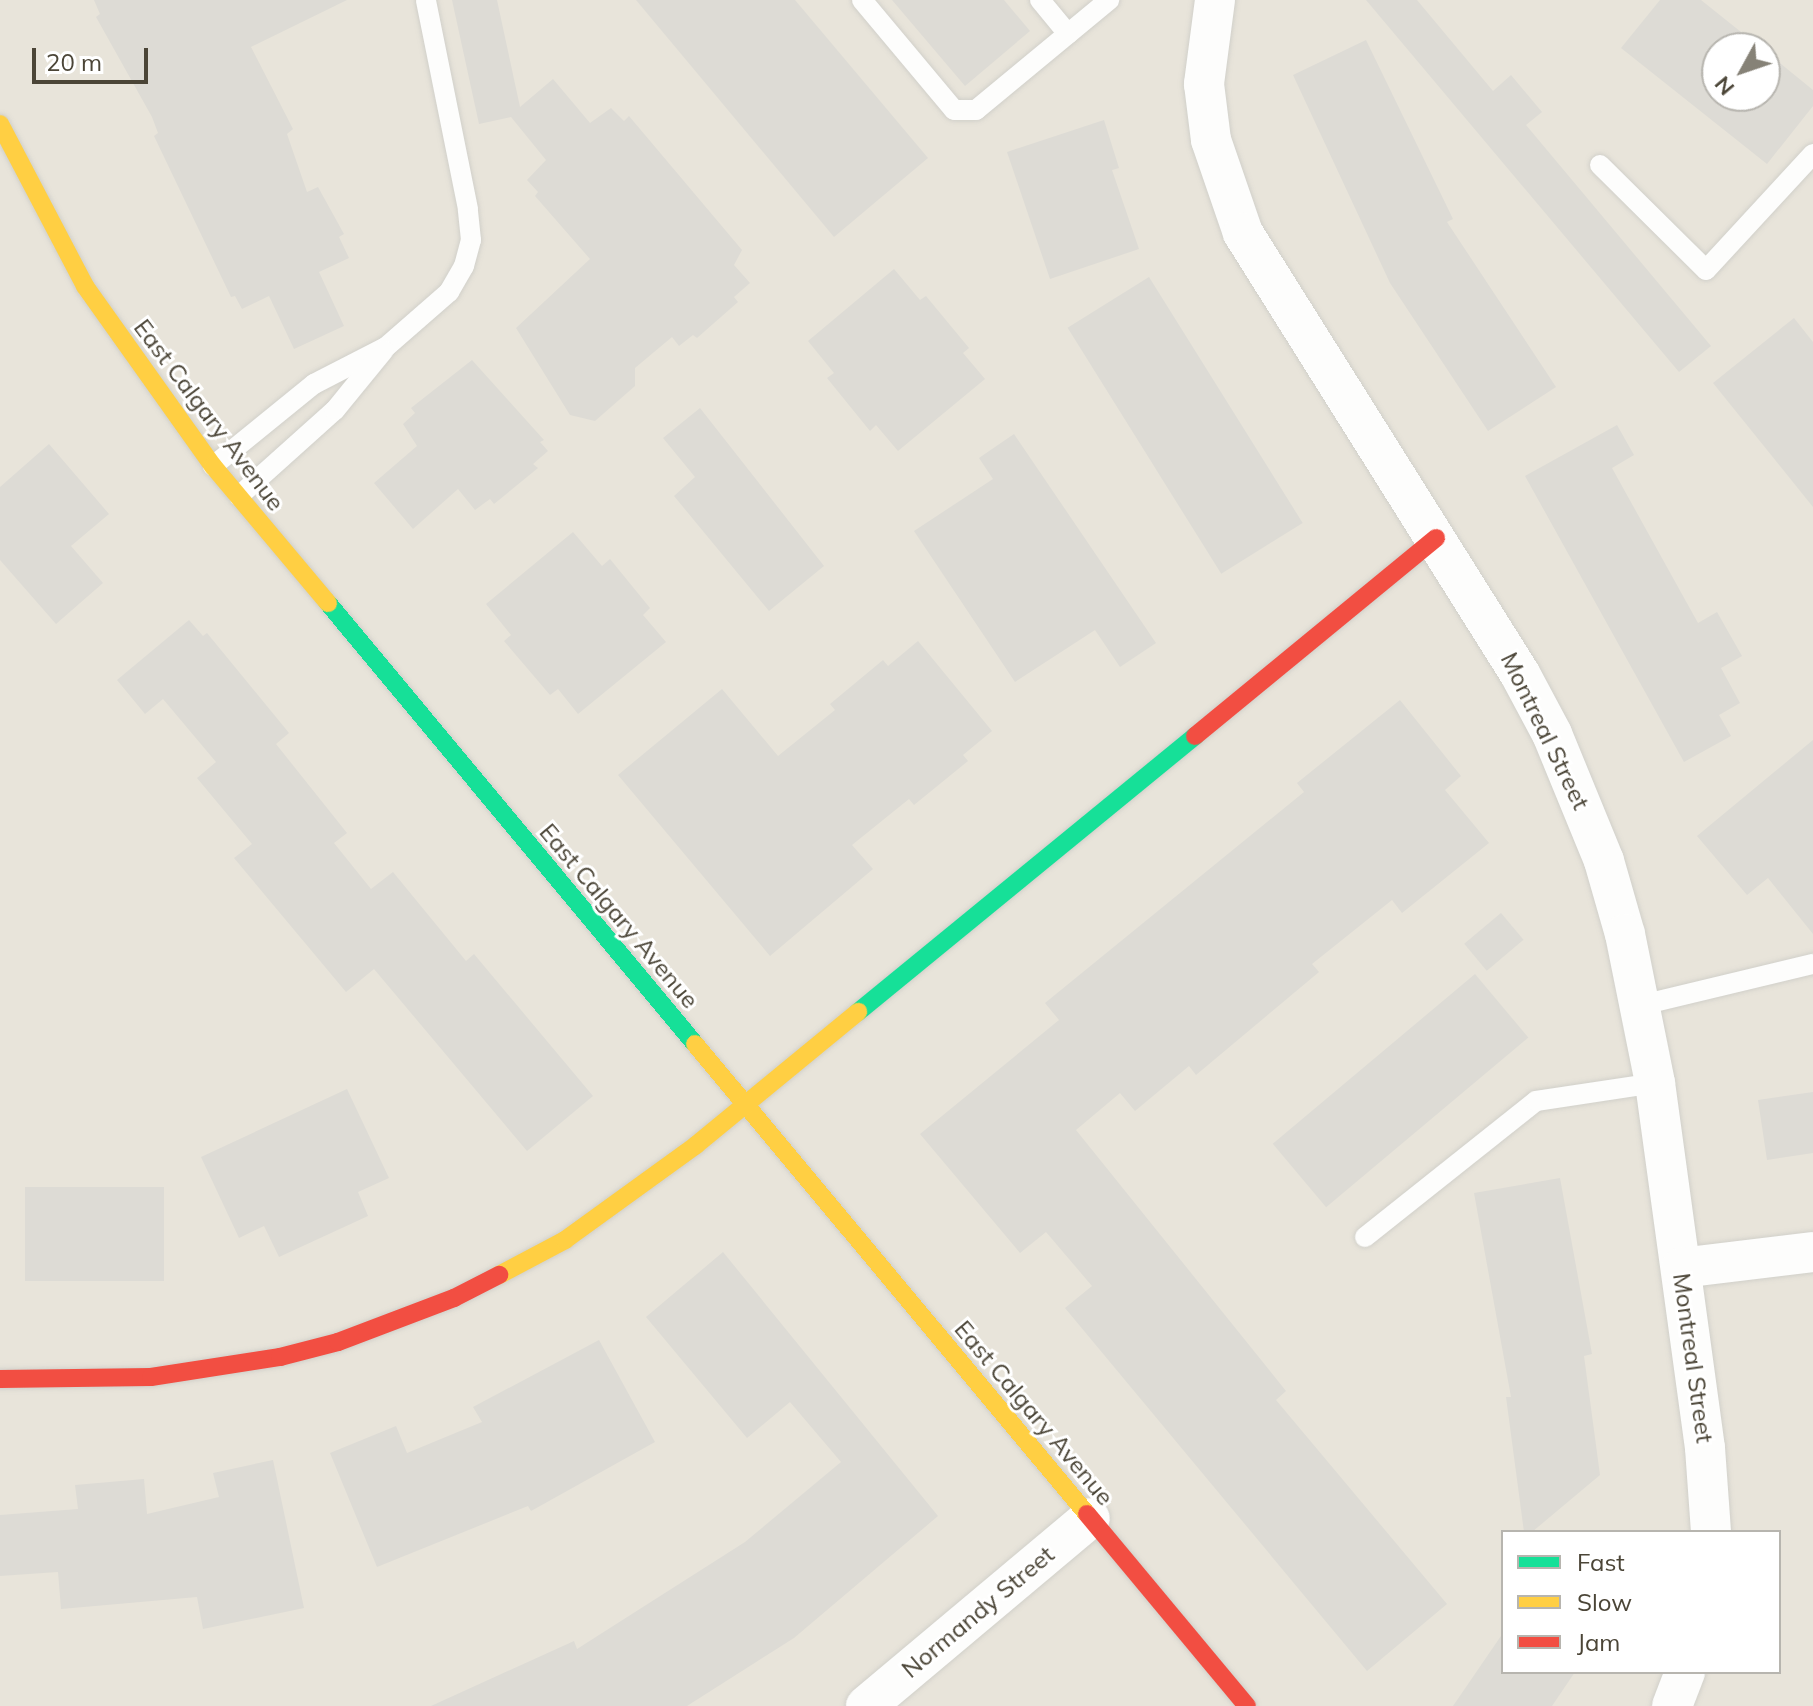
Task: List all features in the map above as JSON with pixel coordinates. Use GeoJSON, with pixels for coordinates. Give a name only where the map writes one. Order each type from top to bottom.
{"type":"FeatureCollection","features":[{"type":"Feature","properties":{"kind":"street","name":"Montreal Street"},"geometry":{"type":"LineString","coordinates":[[1215,0],[1204,84],[1211,140],[1225,190],[1268,278],[1520,674],[1574,784],[1604,861],[1642,1005],[1655,1083],[1681,1268],[1711,1530]]}},
{"type":"Feature","properties":{"kind":"street","name":"East Calgary Avenue"},"geometry":{"type":"LineString","coordinates":[[2,132],[85,286],[213,466],[1247,1706]]}},
{"type":"Feature","properties":{"kind":"street"},"geometry":{"type":"LineString","coordinates":[[0,1379],[151,1377],[211,1370],[338,1342],[454,1298],[565,1240],[662,1172],[1436,538]]}},
{"type":"Feature","properties":{"kind":"street"},"geometry":{"type":"LineString","coordinates":[[1681,1268],[1813,1252]]}},
{"type":"Feature","properties":{"kind":"street","name":"Normandy Street"},"geometry":{"type":"LineString","coordinates":[[866,1706],[1090,1518]]}},
{"type":"Feature","properties":{"kind":"street"},"geometry":{"type":"LineString","coordinates":[[1672,1706],[1684,1674]]}},
{"type":"Feature","properties":{"kind":"lane"},"geometry":{"type":"LineString","coordinates":[[239,496],[335,410],[386,347],[449,292],[471,240],[426,0]]}},
{"type":"Feature","properties":{"kind":"lane"},"geometry":{"type":"LineString","coordinates":[[862,0],[954,110],[976,110],[1109,0]]}},
{"type":"Feature","properties":{"kind":"lane"},"geometry":{"type":"LineString","coordinates":[[1040,0],[1068,34]]}},
{"type":"Feature","properties":{"kind":"lane"},"geometry":{"type":"LineString","coordinates":[[1600,165],[1706,270],[1813,154]]}},
{"type":"Feature","properties":{"kind":"lane"},"geometry":{"type":"LineString","coordinates":[[213,466],[314,384],[386,347]]}},
{"type":"Feature","properties":{"kind":"lane"},"geometry":{"type":"LineString","coordinates":[[1642,1005],[1813,964]]}},
{"type":"Feature","properties":{"kind":"lane"},"geometry":{"type":"LineString","coordinates":[[1365,1237],[1536,1101],[1655,1083]]}},
{"type":"Feature","properties":{"kind":"shaded area"},"geometry":{"type":"Polygon","coordinates":[[[0,0],[1813,0],[1813,1706],[0,1706],[0,0]]]}},
{"type":"Feature","properties":{"kind":"building"},"geometry":{"type":"Polygon","coordinates":[[[94,0],[347,0],[251,47],[293,129],[287,134],[307,192],[318,187],[344,234],[339,237],[349,258],[319,272],[344,326],[294,349],[269,296],[242,309],[235,296],[231,297],[154,136],[158,133],[152,117],[96,17],[100,14],[94,0]]]}},
{"type":"Feature","properties":{"kind":"building"},"geometry":{"type":"Polygon","coordinates":[[[452,0],[497,0],[520,107],[553,79],[590,123],[611,108],[624,121],[629,116],[742,250],[734,265],[750,283],[734,297],[738,302],[697,338],[693,335],[679,346],[672,337],[635,368],[635,386],[595,421],[570,415],[516,328],[590,259],[535,196],[538,192],[527,180],[546,160],[511,117],[479,124],[452,0]]]}},
{"type":"Feature","properties":{"kind":"building"},"geometry":{"type":"Polygon","coordinates":[[[636,0],[795,0],[928,158],[834,237],[636,0]]]}},
{"type":"Feature","properties":{"kind":"building"},"geometry":{"type":"Polygon","coordinates":[[[892,0],[1004,0],[1030,31],[965,86],[892,0]]]}},
{"type":"Feature","properties":{"kind":"building"},"geometry":{"type":"Polygon","coordinates":[[[1366,0],[1417,0],[1493,91],[1511,75],[1542,112],[1526,125],[1711,346],[1679,372],[1366,0]]]}},
{"type":"Feature","properties":{"kind":"building"},"geometry":{"type":"Polygon","coordinates":[[[1660,0],[1701,0],[1741,32],[1701,32],[1701,112],[1621,48],[1660,0]]]}},
{"type":"Feature","properties":{"kind":"building"},"geometry":{"type":"Polygon","coordinates":[[[1366,40],[1453,219],[1447,222],[1556,387],[1488,431],[1390,283],[1293,75],[1366,40]]]}},
{"type":"Feature","properties":{"kind":"building"},"geometry":{"type":"Polygon","coordinates":[[[1781,64],[1813,90],[1813,106],[1767,164],[1702,112],[1781,112],[1781,64]]]}},
{"type":"Feature","properties":{"kind":"building"},"geometry":{"type":"Polygon","coordinates":[[[1104,120],[1119,168],[1112,170],[1139,249],[1050,279],[1007,152],[1104,120]]]}},
{"type":"Feature","properties":{"kind":"building"},"geometry":{"type":"Polygon","coordinates":[[[894,269],[920,300],[926,296],[969,348],[963,353],[985,379],[898,451],[876,425],[870,431],[827,378],[834,373],[808,341],[894,269]]]}},
{"type":"Feature","properties":{"kind":"building"},"geometry":{"type":"Polygon","coordinates":[[[1149,277],[1303,523],[1221,574],[1068,328],[1149,277]]]}},
{"type":"Feature","properties":{"kind":"building"},"geometry":{"type":"Polygon","coordinates":[[[1794,318],[1813,342],[1813,507],[1713,383],[1794,318]]]}},
{"type":"Feature","properties":{"kind":"building"},"geometry":{"type":"Polygon","coordinates":[[[472,360],[544,440],[540,442],[548,451],[533,464],[538,468],[494,504],[490,499],[475,510],[458,489],[413,529],[374,483],[417,446],[403,424],[415,413],[411,408],[472,360]]]}},
{"type":"Feature","properties":{"kind":"building"},"geometry":{"type":"Polygon","coordinates":[[[700,408],[824,566],[769,611],[674,496],[695,477],[663,438],[700,408]]]}},
{"type":"Feature","properties":{"kind":"building"},"geometry":{"type":"Polygon","coordinates":[[[1617,425],[1634,455],[1612,468],[1698,623],[1717,612],[1742,656],[1721,668],[1740,703],[1719,715],[1731,736],[1684,762],[1525,476],[1617,425]]]}},
{"type":"Feature","properties":{"kind":"building"},"geometry":{"type":"Polygon","coordinates":[[[1014,434],[1156,643],[1120,667],[1095,630],[1015,682],[914,531],[993,479],[979,458],[1014,434]]]}},
{"type":"Feature","properties":{"kind":"building"},"geometry":{"type":"Polygon","coordinates":[[[49,444],[109,514],[71,546],[103,583],[56,624],[0,560],[0,487],[49,444]]]}},
{"type":"Feature","properties":{"kind":"building"},"geometry":{"type":"Polygon","coordinates":[[[573,532],[602,566],[610,559],[650,608],[643,615],[666,642],[578,714],[558,689],[550,695],[504,641],[511,635],[486,604],[573,532]]]}},
{"type":"Feature","properties":{"kind":"building"},"geometry":{"type":"Polygon","coordinates":[[[189,620],[203,636],[207,633],[289,733],[276,744],[347,833],[334,843],[371,889],[393,872],[466,961],[474,954],[593,1096],[527,1151],[374,969],[346,992],[234,858],[252,844],[197,778],[216,762],[163,699],[145,714],[117,680],[189,620]]]}},
{"type":"Feature","properties":{"kind":"building"},"geometry":{"type":"Polygon","coordinates":[[[918,641],[992,731],[963,755],[968,761],[914,805],[909,799],[852,845],[873,869],[770,956],[618,775],[722,689],[778,756],[835,710],[830,704],[883,660],[888,666],[918,641]]]}},
{"type":"Feature","properties":{"kind":"building"},"geometry":{"type":"Polygon","coordinates":[[[1400,700],[1461,776],[1445,790],[1489,843],[1402,913],[1392,900],[1312,964],[1319,972],[1196,1075],[1189,1066],[1135,1111],[1120,1093],[1076,1130],[1286,1391],[1276,1400],[1447,1604],[1367,1671],[1065,1308],[1092,1286],[1046,1232],[1020,1253],[920,1134],[1059,1020],[1045,1003],[1304,792],[1297,783],[1400,700]]]}},
{"type":"Feature","properties":{"kind":"building"},"geometry":{"type":"Polygon","coordinates":[[[1813,740],[1813,934],[1768,878],[1747,895],[1697,836],[1813,740]]]}},
{"type":"Feature","properties":{"kind":"building"},"geometry":{"type":"Polygon","coordinates":[[[1501,913],[1523,940],[1487,971],[1464,944],[1501,913]]]}},
{"type":"Feature","properties":{"kind":"building"},"geometry":{"type":"Polygon","coordinates":[[[1475,974],[1528,1038],[1326,1207],[1273,1144],[1475,974]]]}},
{"type":"Feature","properties":{"kind":"building"},"geometry":{"type":"Polygon","coordinates":[[[347,1089],[389,1178],[358,1192],[368,1216],[279,1257],[264,1226],[239,1238],[201,1157],[347,1089]]]}},
{"type":"Feature","properties":{"kind":"building"},"geometry":{"type":"Polygon","coordinates":[[[1813,1092],[1813,1153],[1767,1160],[1758,1100],[1813,1092]]]}},
{"type":"Feature","properties":{"kind":"building"},"geometry":{"type":"Polygon","coordinates":[[[1560,1178],[1592,1354],[1584,1356],[1600,1475],[1534,1530],[1524,1530],[1506,1397],[1511,1397],[1474,1193],[1560,1178]]]}},
{"type":"Feature","properties":{"kind":"building"},"geometry":{"type":"Polygon","coordinates":[[[25,1187],[164,1187],[164,1281],[25,1281],[25,1187]]]}},
{"type":"Feature","properties":{"kind":"building"},"geometry":{"type":"Polygon","coordinates":[[[723,1252],[938,1516],[794,1638],[687,1706],[431,1706],[574,1641],[577,1649],[745,1542],[841,1462],[790,1402],[747,1438],[646,1317],[723,1252]]]}},
{"type":"Feature","properties":{"kind":"building"},"geometry":{"type":"Polygon","coordinates":[[[599,1340],[655,1442],[531,1511],[528,1506],[377,1567],[330,1453],[396,1426],[407,1453],[482,1422],[473,1407],[599,1340]]]}},
{"type":"Feature","properties":{"kind":"building"},"geometry":{"type":"Polygon","coordinates":[[[273,1460],[304,1608],[203,1629],[197,1597],[61,1609],[58,1572],[0,1576],[0,1515],[78,1509],[75,1485],[144,1479],[147,1514],[219,1497],[213,1473],[273,1460]]]}},
{"type":"Feature","properties":{"kind":"building"},"geometry":{"type":"Polygon","coordinates":[[[1501,1636],[1501,1674],[1574,1674],[1552,1706],[1453,1706],[1501,1636]]]}},
{"type":"Feature","properties":{"kind":"traffic: fast"},"geometry":{"type":"LineString","coordinates":[[328,603],[695,1044]]}},
{"type":"Feature","properties":{"kind":"traffic: fast"},"geometry":{"type":"LineString","coordinates":[[858,1012],[1195,736]]}},
{"type":"Feature","properties":{"kind":"traffic: slow"},"geometry":{"type":"LineString","coordinates":[[0,124],[85,286],[213,466],[328,603]]}},
{"type":"Feature","properties":{"kind":"traffic: slow"},"geometry":{"type":"LineString","coordinates":[[499,1275],[565,1240],[696,1145],[858,1012]]}},
{"type":"Feature","properties":{"kind":"traffic: slow"},"geometry":{"type":"LineString","coordinates":[[695,1044],[1087,1514]]}},
{"type":"Feature","properties":{"kind":"traffic: jam"},"geometry":{"type":"LineString","coordinates":[[1195,736],[1436,538]]}},
{"type":"Feature","properties":{"kind":"traffic: jam"},"geometry":{"type":"LineString","coordinates":[[0,1379],[151,1377],[280,1357],[338,1342],[454,1298],[499,1275]]}},
{"type":"Feature","properties":{"kind":"traffic: jam"},"geometry":{"type":"LineString","coordinates":[[1087,1514],[1247,1706]]}}]}
